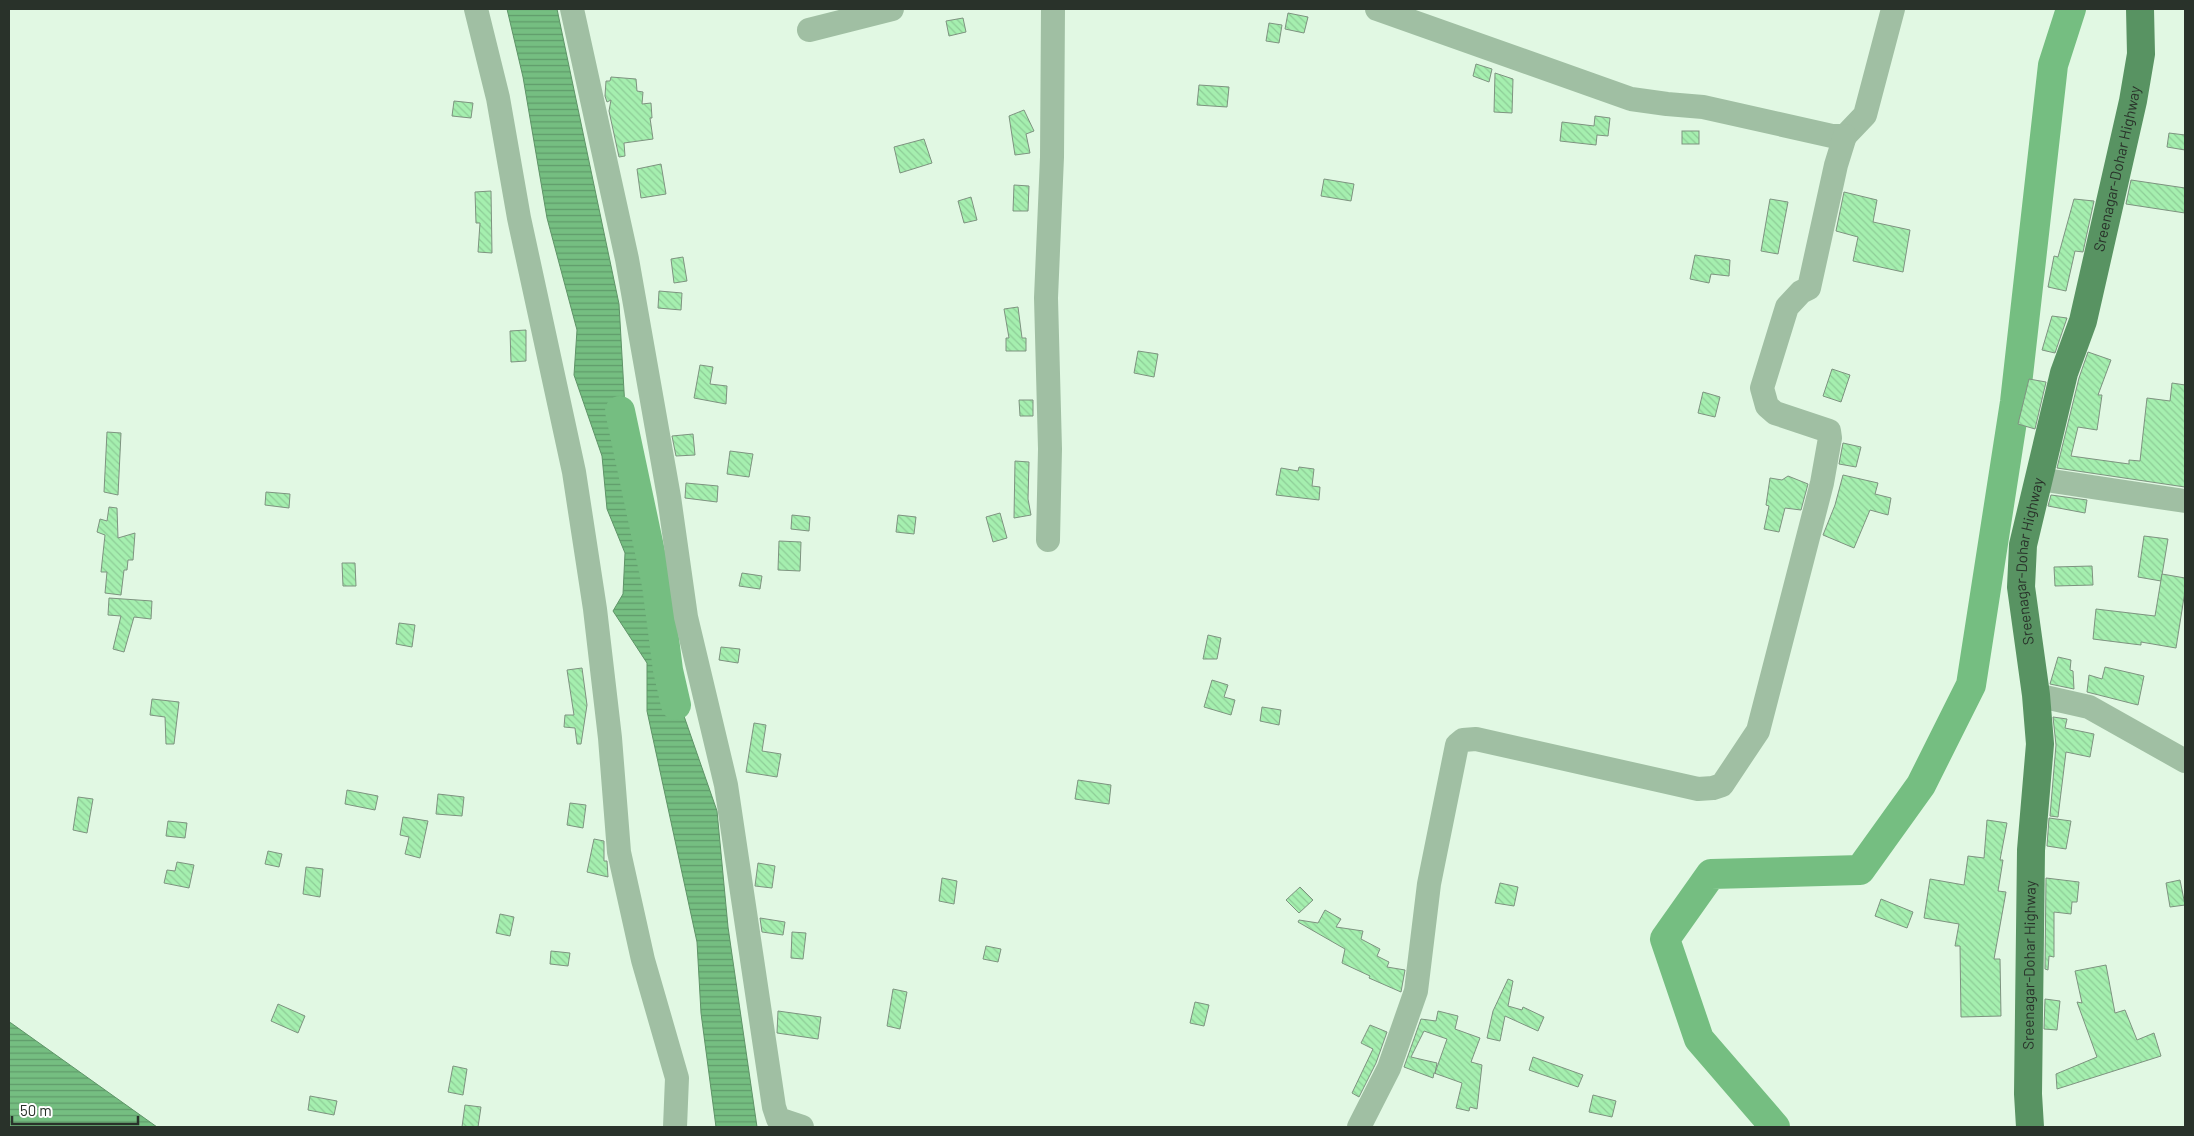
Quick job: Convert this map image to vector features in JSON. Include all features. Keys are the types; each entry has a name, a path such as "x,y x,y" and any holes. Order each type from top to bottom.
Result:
{"main road":[{"name":"Sreenagar-Dohar Highway","path":"2030,1127 2028,1094 2031,850 2040,752 2036,695 2021,586 2023,545 2064,373 2083,321 2133,101 2141,54 2140,9"}],"street":[{"path":"476,9 498,98 519,218 574,472 595,609 610,738 619,852 643,960 677,1078 675,1127"},
{"path":"572,9 627,259 668,497 686,616 726,785 774,1107 778,1119 802,1127"},
{"path":"809,30 892,9"},
{"path":"1048,540 1050,449 1046,298 1052,148 1053,9"},
{"path":"1377,9 1631,99 1703,107 1832,136 1845,136"},
{"path":"1359,1127 1388,1068 1416,991 1429,884 1458,746 1463,740 1476,739 1698,789 1722,785 1758,731 1822,483 1830,438 1829,430 1775,413 1767,406 1762,388 1787,307 1801,292 1809,288 1836,165 1845,136 1865,114 1893,9"},
{"path":"2039,478 2185,501"},
{"path":"2036,695 2089,707 2185,761"}],"shaded area":[{"path":"507,9 557,9 619,304 627,443 657,585 668,670 717,811 728,927 757,1127 716,1127 701,1013 697,942 647,711 647,663 613,611 623,594 625,553 607,509 602,456 574,375 577,330 547,218 523,77"},
{"path":"9,1022 11,1023 157,1127 9,1127"}],"building":[{"path":"1288,13 1308,17 1304,33 1285,29"},
{"path":"963,18 966,32 949,36 946,21"},
{"path":"1269,23 1282,25 1279,43 1266,41"},
{"path":"1476,64 1492,69 1489,82 1473,76"},
{"path":"1495,73 1513,79 1512,113 1494,112"},
{"path":"611,77 636,79 637,91 643,92 642,104 651,103 652,118 650,118 653,139 624,143 625,156 619,157 609,111 611,100 607,102 605,96 606,81 610,81"},
{"path":"1199,85 1229,87 1227,107 1197,105"},
{"path":"454,101 473,103 471,118 452,116"},
{"path":"1024,110 1034,131 1026,134 1030,153 1015,155 1009,116"},
{"path":"1595,116 1610,118 1608,136 1597,135 1596,145 1560,141 1562,122 1594,126"},
{"path":"1682,131 1699,131 1699,144 1682,144"},
{"path":"2169,133 2185,135 2185,150 2167,147"},
{"path":"924,139 932,163 900,173 894,147"},
{"path":"661,164 666,194 641,198 637,169"},
{"path":"1324,179 1354,184 1351,201 1321,196"},
{"path":"2131,180 2185,188 2185,213 2126,204"},
{"path":"1014,185 1029,186 1028,211 1013,211"},
{"path":"491,191 492,253 478,252 480,223 476,223 475,192"},
{"path":"1844,192 1877,200 1873,222 1910,230 1903,272 1853,261 1858,237 1836,231"},
{"path":"971,197 977,220 964,223 958,201"},
{"path":"1770,199 1788,202 1778,254 1761,251"},
{"path":"2074,199 2094,201 2083,252 2075,251 2066,291 2048,287 2054,256 2058,257"},
{"path":"1695,255 1730,260 1729,276 1711,274 1709,283 1690,279"},
{"path":"683,257 687,281 674,283 671,259"},
{"path":"659,291 682,293 681,310 658,308"},
{"path":"1018,307 1022,338 1026,338 1026,351 1006,351 1006,338 1009,338 1004,309"},
{"path":"2052,316 2067,318 2055,353 2042,350"},
{"path":"526,330 526,361 511,362 510,331"},
{"path":"1138,351 1158,354 1154,377 1134,373"},
{"path":"2088,352 2111,360 2098,395 2102,395 2097,430 2078,427 2071,456 2129,464 2129,460 2140,461 2147,398 2170,401 2172,383 2185,385 2185,487 2057,468 2079,378"},
{"path":"700,365 713,367 710,384 727,386 726,404 694,398"},
{"path":"1832,369 1850,375 1841,402 1823,396"},
{"path":"2029,379 2046,382 2035,429 2018,424"},
{"path":"1703,392 1720,397 1715,417 1698,413"},
{"path":"1019,400 1033,400 1033,416 1020,416"},
{"path":"107,432 121,433 118,495 104,492"},
{"path":"693,434 695,455 676,456 672,436"},
{"path":"1843,443 1861,447 1856,467 1839,464"},
{"path":"730,451 753,454 749,477 727,474"},
{"path":"1015,461 1029,462 1028,499 1031,515 1014,518"},
{"path":"1299,467 1314,469 1312,486 1320,487 1319,500 1276,495 1281,468 1298,471"},
{"path":"1843,475 1878,483 1875,494 1891,498 1888,515 1870,510 1854,548 1823,535 1835,505"},
{"path":"1788,476 1808,484 1801,510 1785,508 1779,532 1764,529 1769,506 1766,505 1770,478 1782,480"},
{"path":"686,483 718,486 717,502 685,498"},
{"path":"266,492 290,494 289,508 265,505"},
{"path":"2051,495 2087,500 2085,513 2048,506"},
{"path":"109,507 117,508 118,538 135,533 133,560 128,560 127,570 124,570 121,595 105,593 107,572 101,572 105,535 97,532 100,519 107,521"},
{"path":"1000,513 1007,538 993,542 986,517"},
{"path":"792,515 810,517 809,531 791,529"},
{"path":"898,515 916,517 914,534 896,532"},
{"path":"2144,536 2168,539 2161,581 2138,577"},
{"path":"779,541 801,542 800,571 778,570"},
{"path":"342,563 355,563 356,586 343,586"},
{"path":"2092,566 2093,585 2055,586 2054,567"},
{"path":"742,573 762,576 760,589 739,586"},
{"path":"2162,574 2185,578 2185,591 2176,648 2141,642 2141,645 2093,639 2096,609 2155,616"},
{"path":"109,598 152,601 151,619 134,617 124,652 113,649 121,616 108,615"},
{"path":"399,623 415,625 412,647 396,644"},
{"path":"1208,635 1221,638 1217,659 1203,659"},
{"path":"721,647 740,649 738,663 719,660"},
{"path":"2058,657 2071,660 2070,670 2073,671 2074,689 2050,684"},
{"path":"2105,667 2144,676 2138,705 2087,692 2089,675 2102,679"},
{"path":"582,668 587,705 581,744 577,744 575,728 564,727 565,715 574,715 567,670"},
{"path":"1212,680 1228,685 1224,697 1235,700 1231,715 1204,707"},
{"path":"152,699 179,702 174,744 166,744 165,717 150,715"},
{"path":"1262,707 1281,710 1279,725 1260,721"},
{"path":"2053,717 2067,719 2065,728 2094,734 2090,757 2066,752 2058,817 2050,816 2056,745"},
{"path":"754,723 766,725 762,751 781,754 777,777 746,772"},
{"path":"1078,780 1111,785 1109,804 1075,799"},
{"path":"347,790 378,796 375,810 345,804"},
{"path":"438,794 464,797 462,816 436,814"},
{"path":"78,797 93,799 87,833 73,830"},
{"path":"570,803 586,805 583,828 567,825"},
{"path":"403,817 428,821 420,858 405,854 409,837 400,835"},
{"path":"2049,818 2071,821 2066,849 2047,846"},
{"path":"1987,820 2007,823 2000,860 2003,860 1998,891 2006,892 1994,959 2000,959 2001,1016 1961,1017 1960,946 1955,946 1959,924 1924,918 1930,879 1964,885 1968,856 1984,858"},
{"path":"168,821 187,823 185,838 166,836"},
{"path":"594,839 604,841 604,861 607,861 608,877 587,872"},
{"path":"268,851 282,854 279,867 265,864"},
{"path":"177,862 194,865 189,888 164,883 167,870 175,871"},
{"path":"758,863 775,866 772,888 755,886"},
{"path":"306,867 323,869 320,897 303,894"},
{"path":"942,878 957,881 954,904 939,901"},
{"path":"2046,878 2079,882 2077,902 2072,902 2071,914 2054,912 2054,957 2049,956 2048,970 2045,969"},
{"path":"2180,880 2185,905 2170,907 2166,883"},
{"path":"1500,883 1518,887 1514,906 1495,903"},
{"path":"1300,887 1313,900 1299,913 1286,900"},
{"path":"1881,899 1913,912 1907,928 1875,916"},
{"path":"1325,910 1341,919 1336,927 1363,931 1361,939 1380,949 1377,956 1389,962 1387,967 1405,970 1401,992 1369,978 1370,976 1342,963 1345,949 1298,922 1299,920 1318,923"},
{"path":"500,914 514,917 510,936 496,933"},
{"path":"760,918 785,922 783,935 762,932"},
{"path":"792,932 806,933 803,959 791,958"},
{"path":"986,946 1001,949 998,962 983,959"},
{"path":"551,951 570,953 568,966 550,964"},
{"path":"2106,965 2115,1013 2125,1010 2137,1040 2154,1033 2161,1056 2057,1089 2056,1074 2097,1057 2077,1002 2082,1003 2075,971"},
{"path":"1508,979 1513,981 1508,1006 1522,1010 1523,1007 1544,1017 1538,1031 1505,1016 1500,1041 1487,1038 1493,1011"},
{"path":"893,989 907,992 900,1029 887,1026"},
{"path":"2045,999 2060,1001 2057,1030 2044,1029"},
{"path":"1195,1002 1209,1005 1204,1026 1190,1023"},
{"path":"278,1004 305,1016 298,1033 271,1021"},
{"path":"778,1011 821,1017 818,1039 777,1033"},
{"path":"1438,1011 1458,1016 1455,1029 1480,1038 1471,1062 1482,1065 1477,1109 1470,1107 1469,1111 1456,1108 1462,1083 1434,1073 1433,1078 1404,1067 1421,1019 1436,1021","holes":["1424,1031 1447,1039 1435,1073 1437,1063 1411,1057"]},
{"path":"1370,1025 1387,1032 1376,1063 1359,1097 1352,1093 1373,1049 1361,1043"},
{"path":"1533,1057 1583,1075 1578,1087 1529,1070"},
{"path":"453,1066 467,1069 463,1095 448,1092"},
{"path":"1593,1095 1616,1101 1612,1117 1589,1112"},
{"path":"310,1096 337,1101 334,1115 308,1110"},
{"path":"465,1105 481,1107 478,1127 462,1127"}],"waterway":[{"path":"1775,1127 1699,1039 1665,939 1711,874 1860,870 1921,785 1971,685 2015,402 2053,65 2071,9"},
{"path":"620,411 657,585 668,670 676,705"}]}
